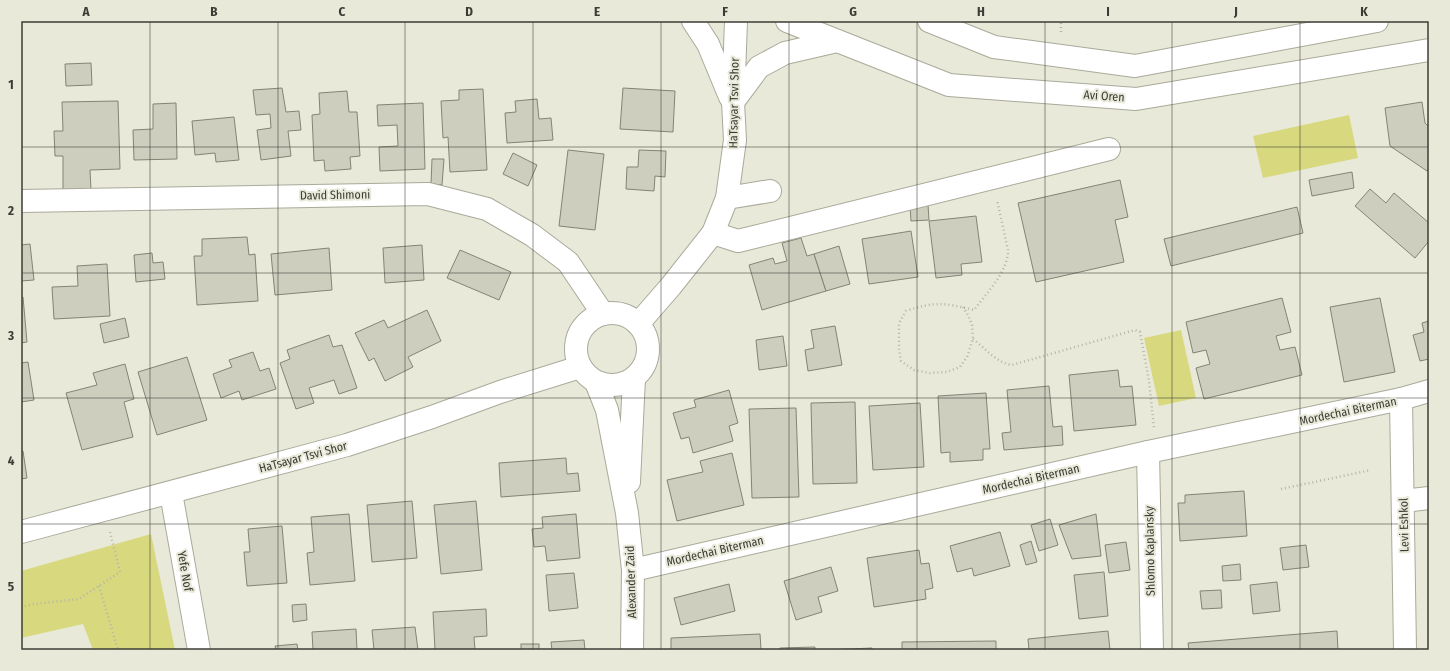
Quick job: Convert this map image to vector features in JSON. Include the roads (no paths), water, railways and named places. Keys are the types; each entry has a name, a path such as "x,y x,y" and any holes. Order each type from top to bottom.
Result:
{"street":[{"path":"693,21 708,44 732,102 759,67 785,53 837,41"},
{"name":"HaTsayar Tsvi Shor","path":"638,324 713,233 727,198 735,140 732,102 736,21"},
{"name":"Avi Oren","path":"787,21 950,85 1136,99 1429,50"},
{"path":"929,21 994,47 1135,66 1377,21"},
{"path":"713,233 738,241 1109,149"},
{"path":"727,198 770,192"},
{"name":"David Shimoni","path":"21,201 428,194 486,208 532,235 568,262 603,314"},
{"path":"616,313 628,317 638,324 645,334 648,346 648,358 643,369 634,378 626,383 616,386 596,382 587,376 580,367 576,356 576,345 579,335 585,326 593,318 603,314 616,313"},
{"name":"HaTsayar Tsvi Shor","path":"21,532 347,445 432,417 500,392 580,367"},
{"name":"Alexander Zaid","path":"627,513 634,378"},
{"name":"Alexander Zaid","path":"596,382 607,410 627,513 633,570 632,650"},
{"name":"Mordechai Biterman","path":"633,570 1152,451 1401,399 1429,391"},
{"name":"Levi Eshkol","path":"1401,399 1405,650"},
{"name":"Shlomo Kaplansky","path":"1152,451 1152,650"},
{"name":"Yefe Nof","path":"170,493 199,650"},
{"path":"1403,501 1429,498"}]}
